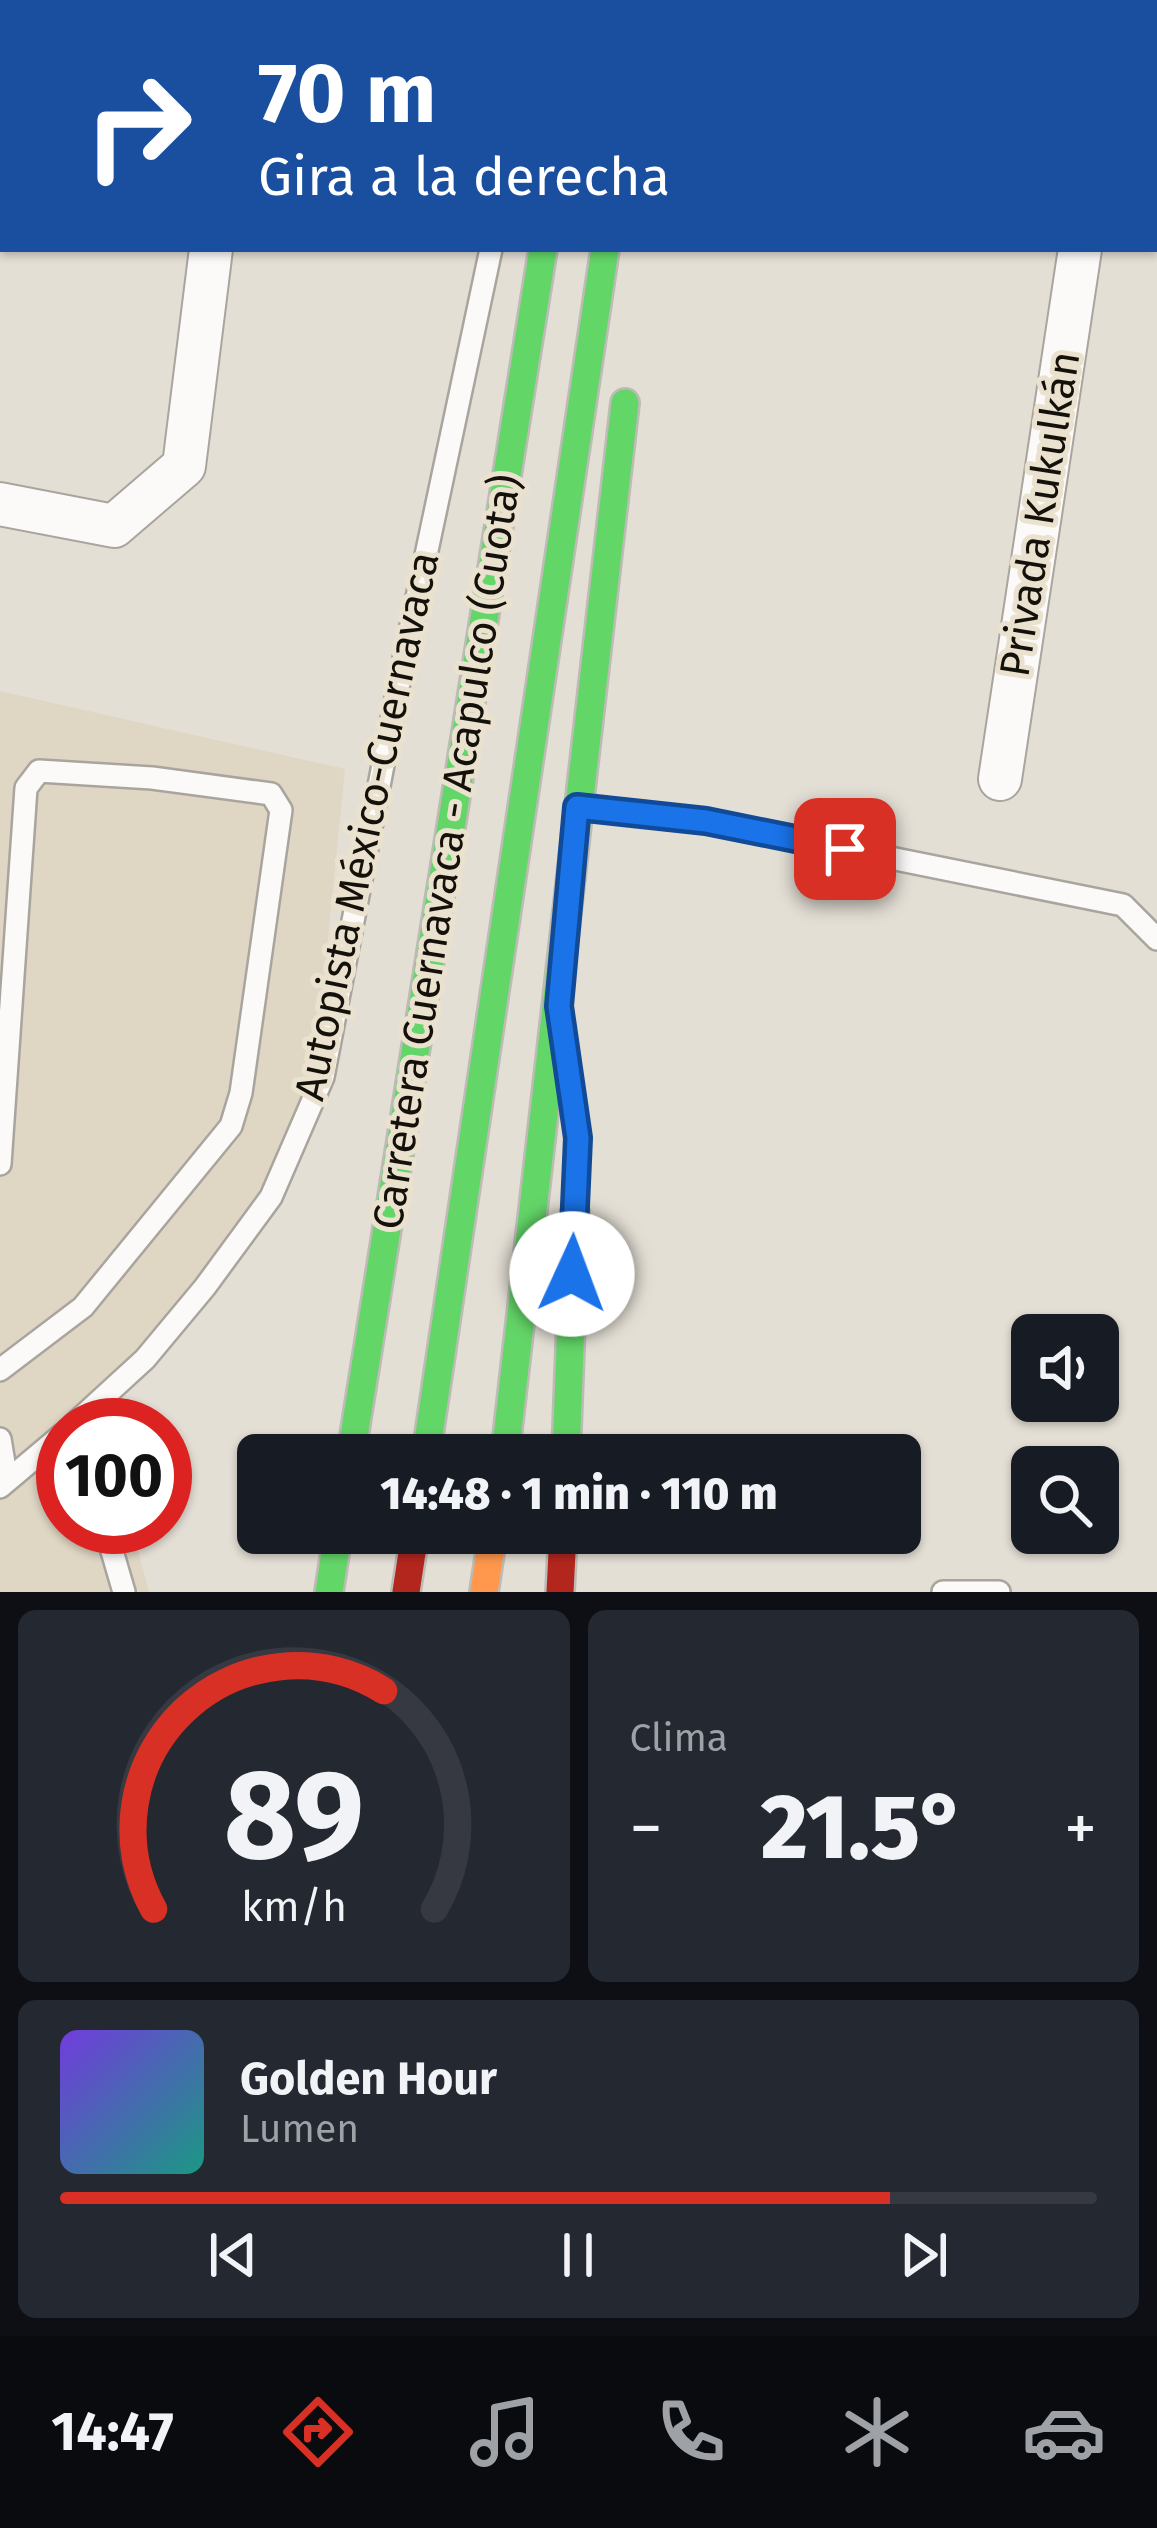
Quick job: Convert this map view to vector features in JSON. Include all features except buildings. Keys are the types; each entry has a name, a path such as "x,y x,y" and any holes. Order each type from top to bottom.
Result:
{"highway":[{"name":"Carretera Cuernavaca - Acapulco (Cuota)","path":"354,1434 543,252"},
{"name":"Carretera Cuernavaca - Acapulco (Cuota)","path":"429,1434 605,252"},
{"path":"508,1434 628,374"},
{"path":"559,1006 572,1094"},
{"path":"567,1434 576,1183"},
{"path":"329,1592 335,1554"},
{"path":"406,1592 412,1554"},
{"path":"484,1592 490,1554"},
{"path":"560,1592 562,1554"}],"street":[{"path":"0,503 114,526 184,466 211,252"},
{"name":"Privada Kukulkán","path":"1000,779 1080,252"}],"lane":[{"name":"Autopista México-Cuernavaca","path":"103,1398 145,1359 271,1197 323,1077 489,252"},
{"path":"0,1165 26,788 39,771 152,778 271,794 281,810 241,1093 231,1126 83,1307 0,1370"},
{"path":"577,807 706,821 1123,905 1157,940"},
{"path":"0,1439 5,1469 0,1485"},
{"path":"0,1485 36,1456"},
{"path":"113,1554 124,1592"},
{"path":"943,1592 999,1592"}],"shaded area":[{"path":"0,691 345,769 310,1117 247,1237 98,1398 36,1398 36,1554 139,1554 149,1592 0,1592"}],"traffic: fast":[{"path":"354,1434 543,252"},
{"path":"429,1434 605,252"},
{"path":"507,1434 625,403"},
{"path":"567,1434 575,1213"},
{"path":"329,1592 335,1554"}],"traffic: slow":[{"path":"484,1592 490,1554"}],"traffic: jam":[{"path":"406,1592 412,1554"},
{"path":"560,1592 562,1554"}],"route":[{"path":"572,1274 578,1138 559,1006 577,807 706,821 845,849"}]}
